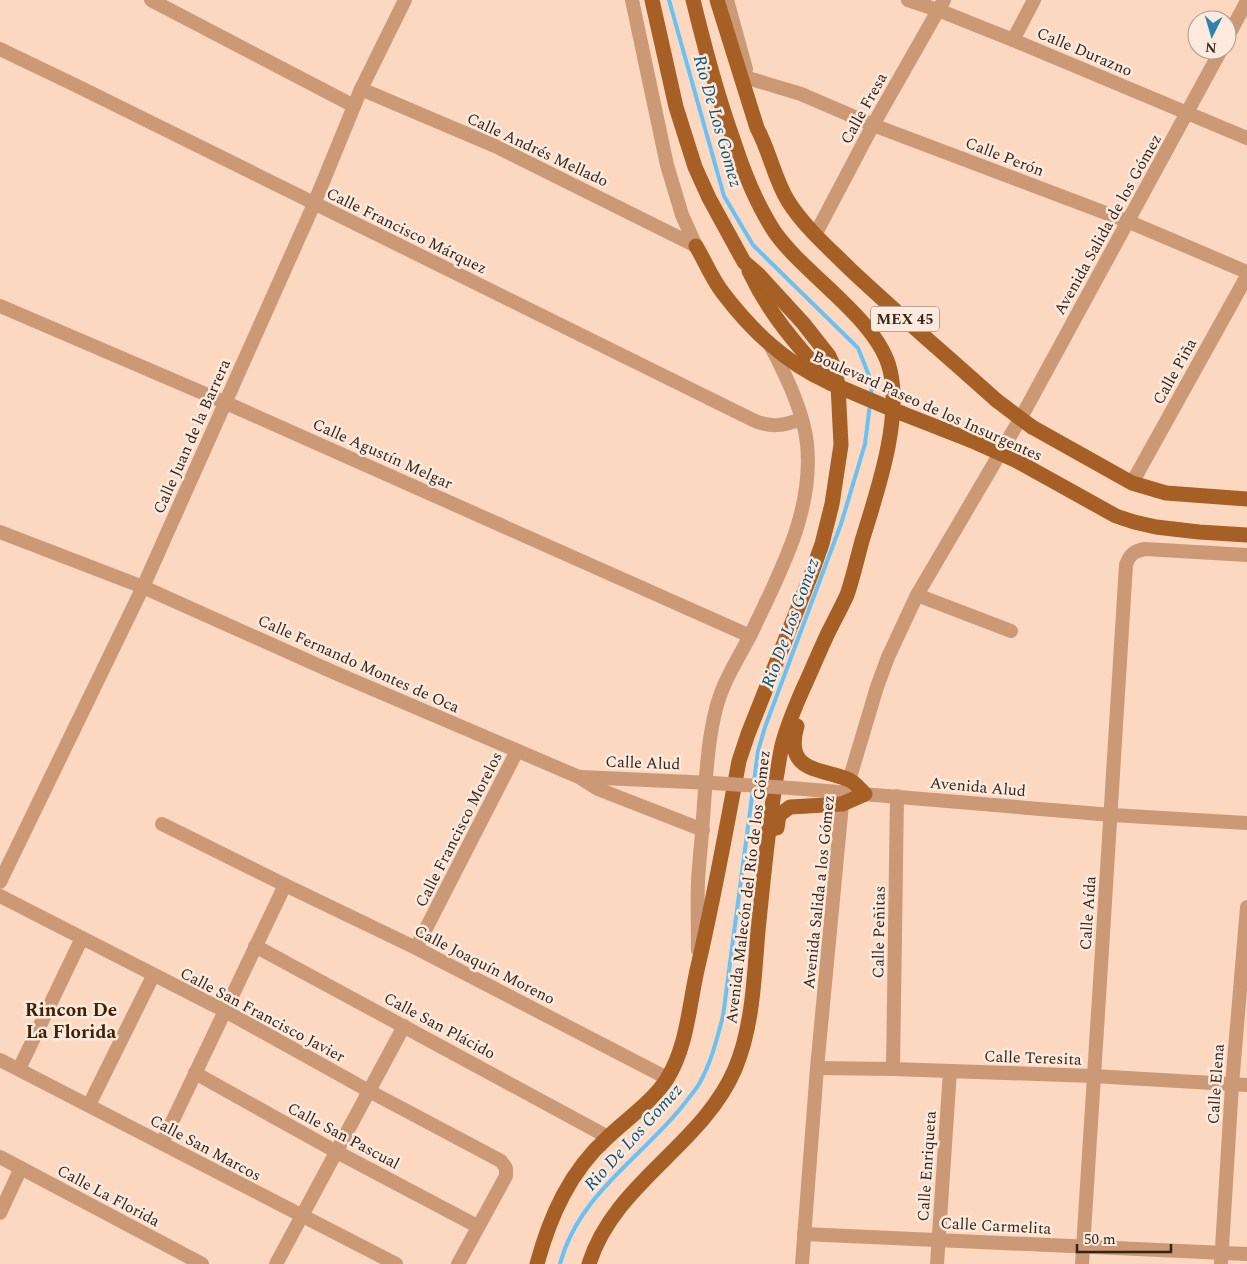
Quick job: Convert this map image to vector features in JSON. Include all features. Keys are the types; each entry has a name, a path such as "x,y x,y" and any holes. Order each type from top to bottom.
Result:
{"main road":[{"name":"Avenida Malecón del Río de los Gómez","path":"537,1264 552,1215 567,1187 595,1149 654,1096 667,1078 677,1058 686,1028 710,914 739,761 822,544 832,504 842,445 838,385 834,367 829,356 803,323 759,275 744,262 709,198 695,167 676,107 652,0"},
{"name":"Avenida Malecón del Río de los Gómez","path":"589,1264 592,1252 618,1209 640,1183 680,1144 707,1114 725,1088 739,1058 747,1032 764,864 782,747 792,715 810,672 847,595 872,509 892,419 894,388 885,354 869,331 777,234 746,177 726,122 693,0"},
{"path":"717,0 757,128 765,143"},
{"name":"MEX 45","path":"765,143 776,179 799,216 815,235"},
{"name":"Boulevard Paseo de los Insurgentes","path":"815,235 879,296 996,400 1032,427 1132,483 1166,493 1247,499"},
{"name":"Avenida Malecón del Río de los Gómez","path":"696,246 722,292 770,345"},
{"path":"744,262 767,307 797,347 828,382"},
{"name":"Boulevard Paseo de los Insurgentes","path":"770,345 805,370 828,382 1017,461 1116,516 1134,522 1199,532 1247,535"},
{"path":"847,595 833,643 800,718 793,741 802,763 846,792 866,794"},
{"path":"755,967 766,938 779,815 790,807 799,805 825,806 846,792 866,794"}],"street":[{"path":"151,0 354,106"},
{"name":"Calle Juan de la Barrera","path":"0,882 143,587 314,204 354,106 405,0"},
{"name":"Avenida Malecón del Río de los Gómez","path":"632,0 667,165 682,215 696,246"},
{"name":"MEX 45","path":"727,0 765,143"},
{"name":"Calle Durazno","path":"908,0 941,5 1014,40 1247,138"},
{"path":"1014,40 1034,0"},
{"path":"1237,20 1247,1"},
{"name":"Calle Fresa","path":"815,235 873,125 941,5"},
{"name":"Calle Francisco Márquez","path":"0,50 762,424 781,426 801,419"},
{"name":"Avenida Salida de los Gómez","path":"1023,414 1216,60"},
{"name":"Calle Perón","path":"748,78 800,94 873,125 1127,222 1247,274"},
{"name":"Calle Andrés Mellado","path":"362,89 495,146 696,246"},
{"name":"Calle Piña","path":"1132,483 1247,274"},
{"name":"Calle Agustín Melgar","path":"0,306 224,402 750,636"},
{"name":"Avenida Malecón del Río de los Gómez","path":"698,966 698,882 709,783 712,733 718,704 724,685 773,587 799,524 808,471 807,444 801,419 788,380 770,345"},
{"name":"Avenida Salida a los Gómez","path":"802,1264 817,1068 846,792 883,672 917,594 1023,414"},
{"name":"Calle Fernando Montes de Oca","path":"0,532 143,587 578,777 598,789 703,830"},
{"name":"Calle Aída","path":"1082,1264 1093,1076 1112,815 1126,564 1129,556 1136,551 1146,549 1247,556"},
{"path":"917,594 1011,631"},
{"name":"Calle Francisco Morelos","path":"416,948 517,751"},
{"name":"Calle Alud","path":"578,777 709,783"},
{"path":"709,783 846,792"},
{"name":"Avenida Alud","path":"866,794 1112,815 1247,823"},
{"name":"Calle Peñitas","path":"893,1069 897,796"},
{"name":"Calle Joaquín Moreno","path":"162,824 416,948 667,1078"},
{"path":"162,1143 284,885"},
{"name":"Calle San Francisco Javier","path":"0,896 225,1011 501,1161 506,1168 506,1176 477,1226"},
{"name":"Calle Elena","path":"1221,1259 1232,1085 1247,907"},
{"path":"19,1069 82,938"},
{"name":"Calle San Plácido","path":"255,946 608,1137"},
{"path":"89,1105 154,976"},
{"path":"276,1264 335,1151 370,1091 404,1026"},
{"name":"Calle San Marcos","path":"0,1060 396,1264"},
{"name":"Calle Teresita","path":"817,1068 1093,1076 1247,1085"},
{"name":"Calle Enriqueta","path":"937,1264 950,1071"},
{"name":"Calle San Pascual","path":"195,1073 335,1151 477,1226"},
{"name":"Calle La Florida","path":"0,1157 202,1264"},
{"path":"0,1214 20,1168"},
{"path":"458,1264 477,1226"},
{"name":"Calle Carmelita","path":"804,1234 1083,1247 1221,1259 1247,1254"}],"waterway":[{"name":"Rio De Los Gomez","path":"669,0 724,196 753,245 858,348 872,383 871,397"},
{"name":"Rio De Los Gomez","path":"560,1264 569,1239 581,1217 596,1197 685,1103 699,1084 710,1059 723,1016 758,751 765,727 841,524 865,444 870,404"}],"district":[{"name":"Rincon De La Florida","path":"71,1020"}]}
